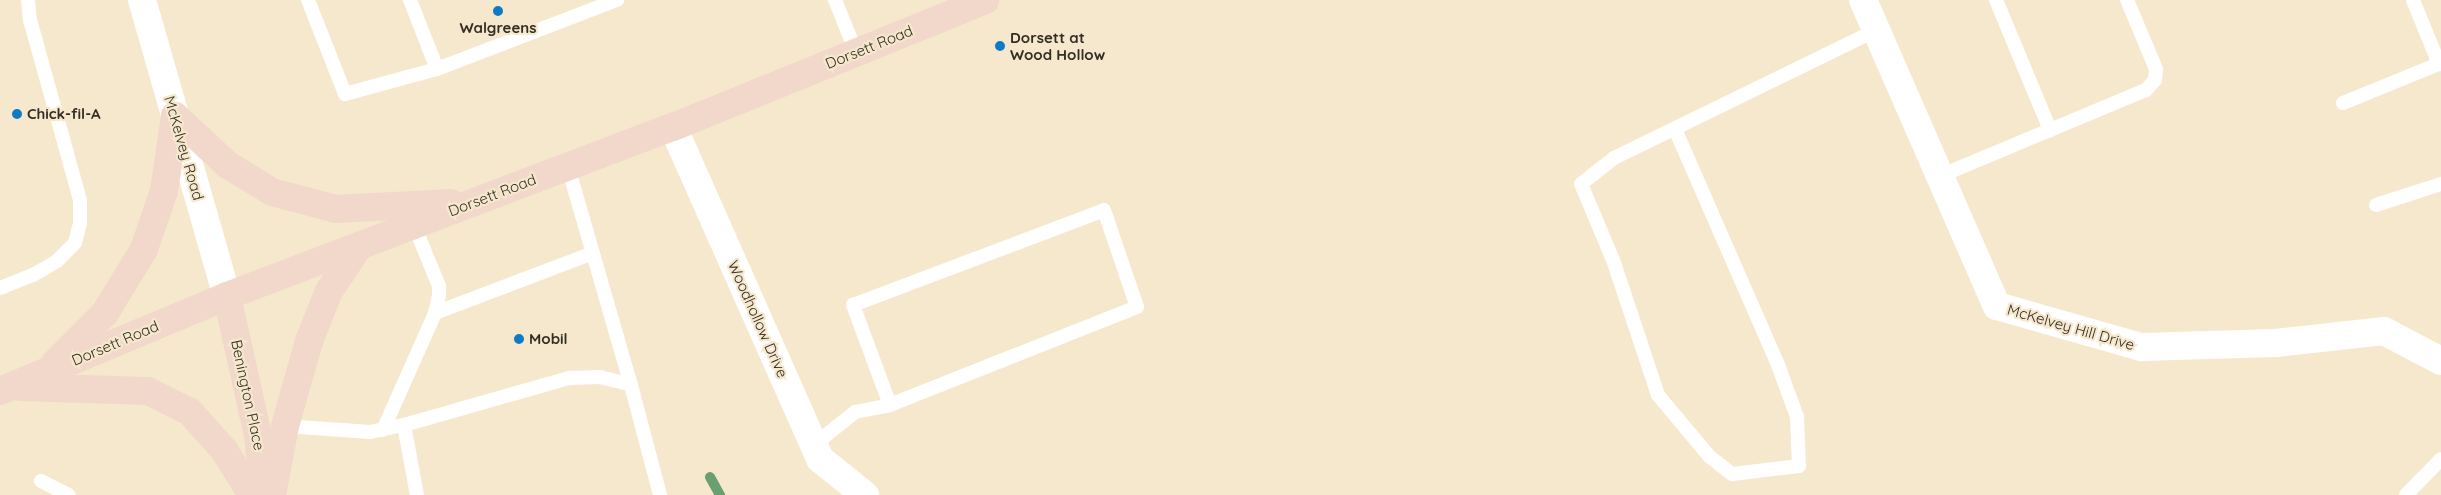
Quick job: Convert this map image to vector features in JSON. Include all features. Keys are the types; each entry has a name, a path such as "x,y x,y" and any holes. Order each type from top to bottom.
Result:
{"main road":[{"name":"Dorsett Road","path":"6,389 227,296 673,127 985,0"},
{"path":"175,116 228,165 272,192 336,209 475,202"},
{"path":"46,372 105,313 144,249 164,190 175,116"},
{"path":"272,495 285,426 309,341 329,291 360,246"},
{"name":"Benington Place","path":"227,296 258,436 264,495"},
{"path":"6,389 148,391 190,412 224,450 252,495"}],"street":[{"name":"McKelvey Road","path":"142,0 227,296"},
{"name":"McKelvey Hill Drive","path":"1863,0 1997,306 2141,347 2276,343 2384,332 2441,361"},
{"name":"Woodhollow Drive","path":"673,127 820,459 866,495"}],"lane":[{"path":"0,288 33,275 57,262 75,243 80,223 80,200 30,20 28,0"},
{"path":"308,0 345,94 437,69 617,0"},
{"path":"410,0 437,69"},
{"path":"836,0 856,52"},
{"path":"1996,0 2050,130"},
{"path":"1940,176 2146,90 2155,80 2156,69 2127,0"},
{"path":"2343,103 2440,63 2413,0"},
{"path":"1675,128 1777,362 1797,417 1799,466 1732,474 1709,456 1658,395 1613,260 1581,184 1614,158 1675,128 1876,30"},
{"path":"568,167 631,386 660,495"},
{"path":"2376,205 2441,184"},
{"path":"814,445 854,412 890,405 1137,307 1104,210 853,305 890,405"},
{"path":"384,430 434,313 439,295 439,286 414,225"},
{"path":"434,313 593,253"},
{"path":"285,426 370,432 404,425 569,378 600,377 631,386"},
{"path":"404,425 417,495"},
{"path":"2406,495 2441,459"},
{"path":"41,481 69,495"}],"waterway":[{"path":"710,477 720,495"}],"place":[{"name":"Walgreens","path":"498,11"},
{"name":"Dorsett at Wood Hollow","path":"1000,46"},
{"name":"Chick-fil-A","path":"17,114"},
{"name":"Mobil","path":"519,339"}]}
